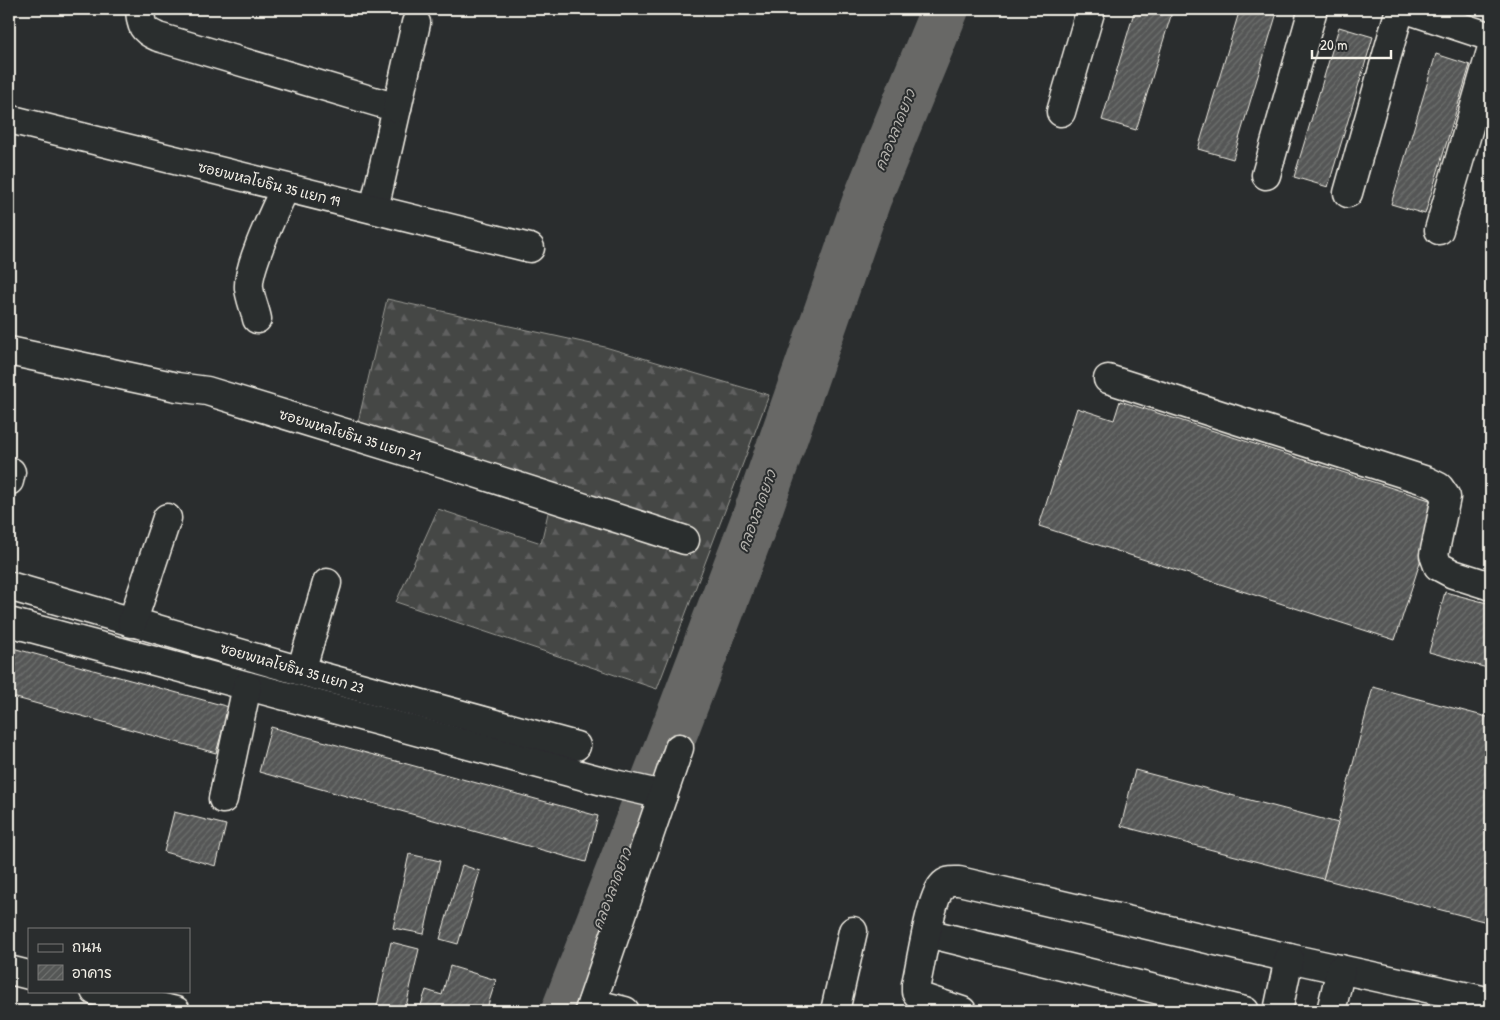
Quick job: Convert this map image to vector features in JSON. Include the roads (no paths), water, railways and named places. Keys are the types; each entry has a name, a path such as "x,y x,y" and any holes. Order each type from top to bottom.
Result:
{"street":[{"path":"140,9 140,22 145,30 158,37 397,108"},
{"path":"1061,112 1091,9"},
{"path":"1266,175 1313,9"},
{"path":"1348,193 1400,9"},
{"path":"1406,9 1491,36"},
{"path":"374,209 416,23"},
{"path":"1440,230 1491,51"},
{"name":"ซอยพหลโยธิน 35 แยก 19","path":"9,119 530,248"},
{"path":"257,319 249,289 250,276 284,188"},
{"name":"ซอยพหลโยธิน 35 แยก 21","path":"9,351 177,388 207,391 460,468 686,540"},
{"path":"1108,379 1439,486 1446,497 1434,555 1438,566 1453,574 1491,586"},
{"path":"132,623 167,518"},
{"path":"301,670 327,583"},
{"name":"ซอยพหลโยธิน 35 แยก 23","path":"9,586 132,623 576,746"},
{"path":"9,622 610,783 658,794"},
{"path":"223,799 247,686"},
{"path":"625,1011 590,1007 658,794 679,748"},
{"path":"962,1011 920,997 916,992 916,984 933,906 941,887 948,881 960,881 1289,958 1491,1002"},
{"path":"834,1011 853,931"},
{"path":"927,933 1245,1011"},
{"path":"1278,1011 1289,958"},
{"path":"1331,1011 1341,969"},
{"path":"9,970 28,975"},
{"path":"100,992 176,1011"}],"waterway":[{"name":"คลองลาดยาว","path":"565,1011 757,514 867,199 945,9"}]}
